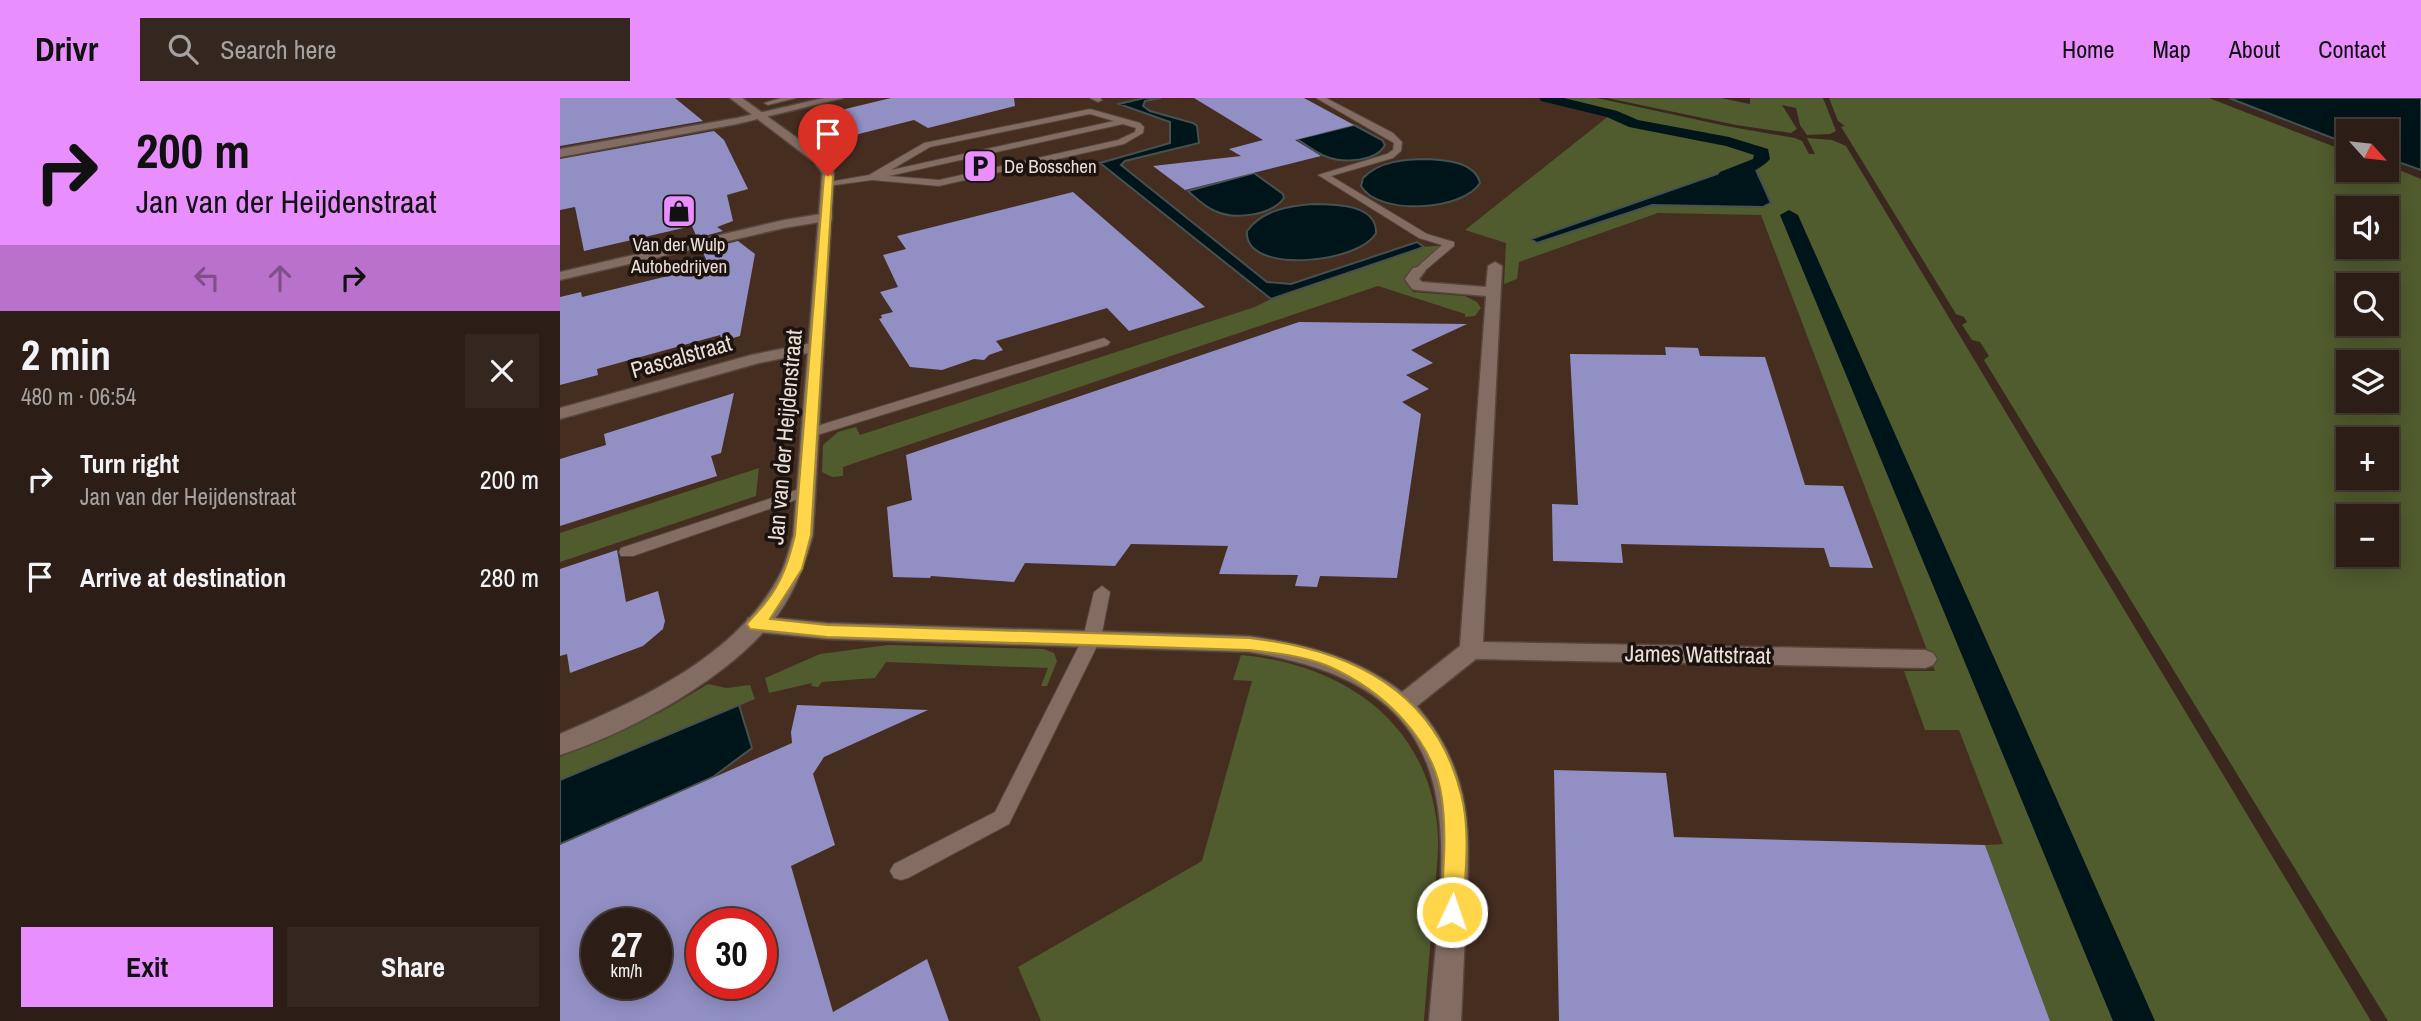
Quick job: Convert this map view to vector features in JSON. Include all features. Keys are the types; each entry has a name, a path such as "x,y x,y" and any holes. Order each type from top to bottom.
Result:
{"street":[{"path":"735,98 764,110 818,159 827,171 828,183"},
{"path":"560,153 764,110 803,106 838,98"},
{"name":"Jan van der Heijdenstraat","path":"560,745 622,718 677,686 727,652 756,624 780,595 797,560 803,535 828,183"},
{"path":"560,276 775,226 827,217"},
{"path":"1401,706 1471,650 1495,266"},
{"path":"1418,271 1412,279 1422,287 1445,291 1493,292"},
{"name":"Pascalstraat","path":"560,414 746,361 816,346"},
{"path":"756,624 827,631 1249,644 1304,652 1333,661 1362,675 1419,724 1433,746 1446,777 1455,815 1455,858 1445,1021"},
{"name":"James Wattstraat","path":"1471,650 1925,659"}],"lane":[{"path":"764,110 792,98 803,106"},
{"path":"1320,98 1390,135 1398,142 1398,148 1390,156 1323,175 1423,236 1450,244 1418,271"},
{"path":"1087,111 1137,125 1140,130 1127,140 949,181 930,183 872,177 930,144 1087,111"},
{"path":"828,183 872,177 1124,121"},
{"path":"809,433 1104,342"},
{"path":"627,552 805,492"},
{"path":"901,872 1002,818 1093,638 1102,592"}],"shaded area":[{"name":"De Bosschen","path":"560,98 1554,98 1757,152 1954,698 2081,1021 560,1021"},
{"path":"1144,98 1161,98 1145,101 1143,106 1150,111 1197,126 1199,143 1125,161 1121,165 1267,282 1291,284 1417,242 1424,247 1271,299 1100,163 1170,143 1170,122 1119,104"},
{"path":"2229,98 2421,98 2421,170 2399,162 2399,119 2336,119 2336,139"},
{"path":"1354,125 1382,140 1385,145 1381,151 1359,160 1334,159 1311,149 1297,139"},
{"path":"1757,160 1765,162 1756,170 1771,203 1763,207 1652,205 1537,243 1531,239"},
{"path":"1402,161 1451,161 1466,166 1477,176 1480,183 1471,192 1457,199 1420,206 1384,202 1370,196 1361,186 1363,178 1377,168"},
{"path":"1254,173 1283,194 1284,198 1270,209 1252,215 1232,215 1215,211 1188,191"},
{"path":"1332,204 1362,211 1370,216 1376,233 1365,244 1327,258 1282,259 1263,254 1251,245 1247,231 1260,218 1286,208"},
{"path":"739,705 752,748 713,777 560,844 560,780"}],"green space":[{"path":"1552,98 1597,98 1795,138 1802,141 1809,154 1815,154 1807,138 1832,140 1846,146 2371,1021 2050,1021 1985,845 2003,844 1959,730 1925,730 1904,671 1935,671 1761,215 1658,213 1519,262 1517,279 1504,284 1506,243 1465,230 1610,115 1640,128 1744,147 1758,152 1761,156 1746,166 1532,239 1537,243 1652,205 1763,207 1771,203 1756,168 1764,162 1767,155 1755,147 1638,124 1616,114"},
{"path":"1607,98 1721,98 1750,104 1750,98 1823,98 1836,131 1830,134 1807,135 1800,125 1796,108 1782,105 1797,129 1791,133 1736,125"},
{"path":"1829,98 2209,98 2336,147 2336,182 2399,182 2399,170 2421,179 2421,1021 2388,1021 1984,360 1989,356 1980,342 1972,340 1962,325 1967,322 1964,317 1956,314 1841,127 1845,126 1838,121"},
{"path":"1446,245 1405,282 1413,292 1465,296 1477,302 1481,308 1475,316 1465,317 1465,314 1378,286 843,467 843,476 832,477 822,472 823,445 838,432 856,427 860,435 1255,307 1271,299 1424,247"},
{"path":"759,468 756,496 560,562 560,533"},
{"path":"888,645 1044,649 1054,653 1057,661 1047,686 1041,686 1048,668 886,662 875,678 822,682 818,687 811,686 812,683 769,693 765,678 820,654"},
{"path":"1241,655 1312,670 1343,685 1372,703 1396,727 1415,755 1429,787 1438,833 1424,1021 1041,1021 1018,967 1202,861 1252,681 1233,680"},
{"path":"708,684 726,688 750,685 755,699 560,780 560,757 661,712"}],"building":[{"path":"560,98 675,98 703,121 560,146"},
{"path":"891,98 1014,98 1015,106 928,128 914,120 847,137 816,116"},
{"path":"1194,98 1304,98 1354,125 1295,140 1321,156 1185,190 1153,166 1241,156 1229,149 1263,140"},
{"path":"714,131 724,140 748,189 727,195 733,221 717,227 723,231 697,238 692,226 584,251 575,207 560,210 560,159"},
{"path":"1073,192 1205,307 1129,331 1107,308 996,341 1003,350 984,360 974,359 942,370 910,367 879,319 882,318 881,315 893,312 880,292 898,287 883,255 906,249 897,236"},
{"path":"738,241 755,254 740,336 722,341 720,335 597,369 598,375 560,385 560,297 581,292 582,297 709,266 702,250"},
{"path":"1299,322 1467,324 1411,350 1433,363 1406,375 1429,389 1402,402 1421,414 1397,578 1320,576 1317,587 1295,586 1298,575 1219,574 1228,546 1131,544 1115,566 1025,563 1014,582 931,576 893,577 887,507 912,500 906,455"},
{"path":"1665,347 1698,348 1700,356 1765,357 1805,485 1843,486 1873,568 1830,567 1824,548 1621,544 1623,563 1553,561 1552,504 1578,505 1570,354 1666,355"},
{"path":"734,393 721,453 711,456 717,476 560,526 560,459 606,445 604,434"},
{"path":"617,550 626,602 658,591 665,621 663,629 643,646 570,673 567,654 560,656 560,569"},
{"path":"797,705 928,710 824,757 813,774 835,845 791,866 833,1012 927,959 949,1021 560,1021 560,845 792,743 791,732"},
{"path":"1554,770 1666,773 1674,837 1985,845 2050,1021 1559,1021"}],"waterway":[{"path":"1546,98 1612,114 1634,124 1729,142 1762,152 1759,162 1726,175"},
{"path":"1789,215 2134,1021"}],"place":[{"name":"De Bosschen","path":"980,166"},
{"name":"Van der Wulp Autobedrijven","path":"679,211"}],"route":[{"path":"828,176 803,535 794,569 773,606 756,624 827,631 1249,644 1288,649 1333,661 1362,675 1413,717 1427,734 1441,763 1455,815 1452,912"}]}
